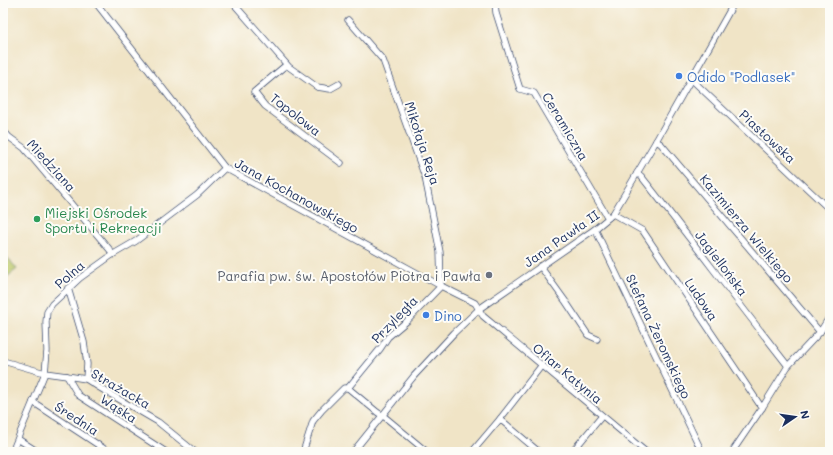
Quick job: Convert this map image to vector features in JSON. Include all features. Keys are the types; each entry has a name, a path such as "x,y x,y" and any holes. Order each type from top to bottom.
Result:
{"street":[{"name":"Jana Kochanowskiego","path":"96,3 225,168 475,303 479,309"},
{"path":"233,3 286,65 317,87 330,89 339,84"},
{"name":"Ceramiczna","path":"495,3 496,13 520,89 534,93 611,216"},
{"name":"Jana Pawła II","path":"353,452 426,362 479,309 595,229 611,216 656,141 734,3"},
{"name":"Mikołaja Reja","path":"348,20 383,60 425,177 440,252 441,286"},
{"name":"Topolowa","path":"286,65 254,92 265,106 341,163"},
{"name":"Piastowska","path":"691,79 830,210"},
{"name":"Miedziana","path":"3,130 6,136 24,148 112,254"},
{"name":"Kazimierza Wielkiego","path":"656,141 661,144 820,332"},
{"name":"Polna","path":"12,452 45,373 47,351 47,312 52,304 80,278 112,254 136,241 197,195 225,168"},
{"name":"Jagiellońska","path":"637,173 678,222 744,311 788,366"},
{"name":"Ludowa","path":"611,216 644,231 762,408"},
{"name":"Stefana Żeromskiego","path":"595,229 702,452"},
{"path":"540,266 588,334 597,339"},
{"name":"Przyległa","path":"303,452 313,421 322,410 344,388 348,388 380,350 388,337 441,286"},
{"path":"68,288 84,342 87,364 86,379"},
{"name":"Ofiar Katynia","path":"479,309 483,316 646,452"},
{"path":"732,452 788,366 820,332 830,316"},
{"name":"Strażacka","path":"3,361 45,373 86,379 158,422 195,452"},
{"path":"472,452 542,365"},
{"name":"Wąska","path":"68,376 78,394 166,452"},
{"path":"348,388 427,452"},
{"name":"Średnia","path":"33,402 109,452"},
{"path":"572,452 602,416"},
{"path":"500,419 539,452"},
{"path":"18,439 38,452"}],"green space":[{"path":"3,252 17,269 3,280"}],"place":[{"name":"Odido \"Podlasek\"","path":"679,76"},
{"name":"Miejski Ośrodek Sportu i Rekreacji","path":"37,219"},
{"name":"Parafia pw. św. Apostołów Piotra i Pawła","path":"489,275"},
{"name":"Dino","path":"426,315"}]}
